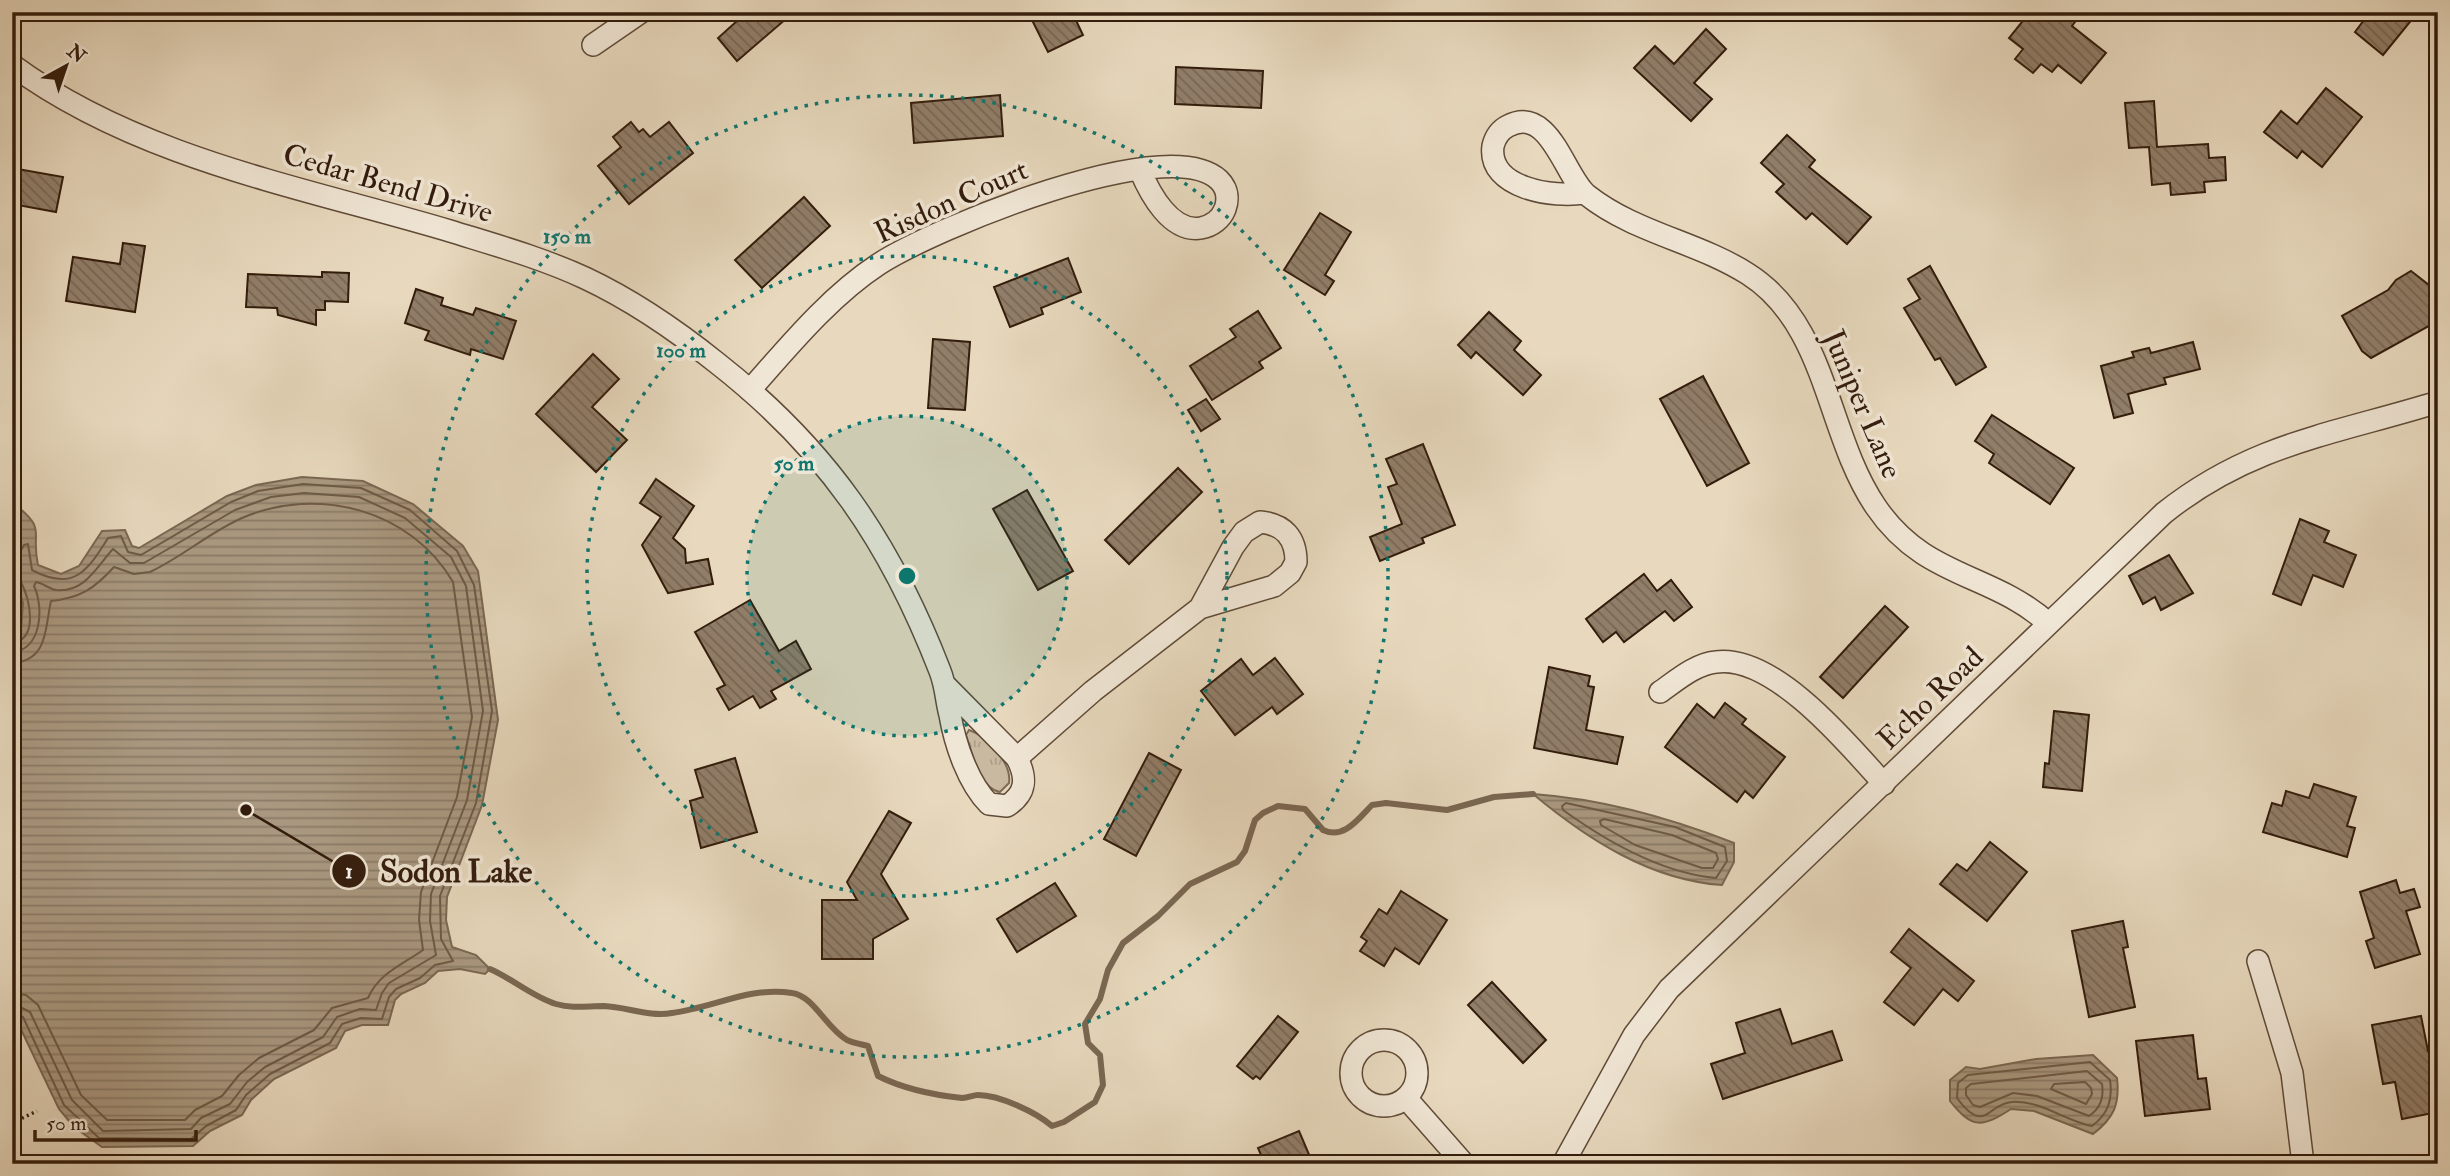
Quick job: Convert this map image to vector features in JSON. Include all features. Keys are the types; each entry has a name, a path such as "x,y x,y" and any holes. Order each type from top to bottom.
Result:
{"street":[{"path":"593,45 640,12"},
{"name":"Cedar Bend Drive","path":"12,65 80,107 161,144 222,165 481,240 586,279 687,340 750,390 806,442 855,504 908,597 946,686 950,716 974,784 989,804 1007,806 1021,794 1025,779 1017,758 946,686"},
{"name":"Risdon Court","path":"750,390 832,304 881,263 929,237 1002,206 1058,188 1140,170"},
{"name":"Juniper Lane","path":"1584,193 1626,220 1728,262 1766,288 1794,321 1810,348 1857,472 1888,523 1933,562 2017,600 2048,623"},
{"name":"Echo Road","path":"1563,1164 1628,1046 1654,1006 2164,513 2217,474 2282,445 2438,402"},
{"path":"1017,758 1093,691 1200,608 1282,581 1296,562 1292,540 1284,529 1260,522 1244,532 1200,608"},
{"path":"1660,692 1686,674 1716,662 1734,662 1752,668 1818,714 1884,784"},
{"path":"2258,961 2292,1073 2303,1164"},
{"path":"1406,1098 1464,1164"}],"path":[{"path":"12,1123 37,1111"}],"green space":[{"path":"969,730 990,744 1007,767 1009,783 1000,792 987,784 978,769 966,735"}],"water":[{"path":"302,477 363,481 413,504 463,546 478,571 498,720 482,805 447,897 446,920 452,947 476,955 490,969 485,974 460,969 438,971 425,983 401,994 395,1000 388,1025 362,1025 345,1031 336,1048 274,1079 251,1100 242,1115 210,1131 193,1146 102,1147 74,1127 59,1109 17,1021 12,1017 12,638 21,630 23,603 12,570 18,542 12,524 12,502 34,525 38,565 61,574 79,566 102,531 125,530 132,546 139,548 227,496 256,485"},
{"path":"1533,794 1610,805 1685,825 1734,843 1734,862 1722,885 1695,882 1670,875 1645,866 1598,841"},
{"path":"2093,1055 2117,1078 2118,1087 2111,1116 2093,1134 2034,1111 2011,1109 1992,1120 1978,1123 1965,1117 1950,1101 1950,1080 1966,1067 1980,1069 2036,1059"}],"building":[{"path":"747,12 794,12 737,61 718,38"},
{"path":"1028,12 1072,12 1083,35 1048,52"},
{"path":"2030,12 2063,12 2075,22 2072,26 2106,53 2081,83 2058,65 2052,72 2041,64 2033,73 2015,59 2023,49 2009,38"},
{"path":"2370,12 2418,12 2383,55 2355,32"},
{"path":"1706,29 1726,49 1694,83 1712,99 1691,121 1634,68 1655,46 1674,64"},
{"path":"1176,67 1263,71 1261,108 1175,104"},
{"path":"2326,88 2362,117 2322,167 2302,151 2297,158 2264,132 2281,111 2297,124"},
{"path":"1000,95 1003,136 914,143 911,103"},
{"path":"2154,101 2157,147 2208,144 2209,158 2225,157 2226,180 2204,182 2205,192 2171,195 2170,183 2152,185 2149,147 2129,148 2125,103"},
{"path":"631,122 639,132 643,129 650,137 669,122 693,153 629,204 598,166 621,147 613,137"},
{"path":"1787,135 1815,160 1809,167 1871,217 1847,244 1812,213 1806,219 1776,192 1784,184 1761,163"},
{"path":"12,168 63,177 56,212 12,204"},
{"path":"804,197 830,226 762,288 735,260"},
{"path":"1320,213 1351,232 1325,275 1334,281 1325,295 1284,270"},
{"path":"123,243 145,246 135,312 66,301 73,257 120,264"},
{"path":"1068,258 1081,292 1041,308 1043,314 1010,327 994,287"},
{"path":"1930,266 1986,367 1956,385 1940,358 1935,360 1904,308 1920,299 1908,279"},
{"path":"2411,271 2438,292 2438,321 2371,358 2362,351 2342,316 2388,290 2396,280"},
{"path":"322,272 349,273 348,302 325,301 325,310 316,310 316,325 278,315 277,308 246,307 248,274 322,277"},
{"path":"416,289 443,298 441,305 473,315 476,308 516,321 503,359 471,349 470,355 425,340 429,331 405,323"},
{"path":"1258,311 1281,348 1259,362 1263,368 1212,400 1190,366 1236,337 1230,329"},
{"path":"1489,312 1521,341 1514,350 1541,375 1523,395 1476,352 1471,358 1458,345"},
{"path":"933,339 970,342 965,410 928,408"},
{"path":"2193,342 2200,369 2164,378 2166,384 2128,394 2133,413 2114,418 2101,366 2134,357 2132,352 2149,348 2151,353"},
{"path":"593,354 619,379 592,407 627,440 596,472 536,414"},
{"path":"1703,376 1749,463 1707,486 1660,399"},
{"path":"1206,399 1220,419 1201,431 1188,410"},
{"path":"1992,415 2074,468 2050,504 1989,463 1994,454 1975,441"},
{"path":"1423,444 1455,525 1422,538 1424,543 1380,561 1370,537 1402,524 1388,487 1397,484 1386,459"},
{"path":"1178,468 1202,492 1129,564 1105,540"},
{"path":"656,479 694,506 673,538 685,549 686,563 708,559 713,584 668,593 642,545 661,517 640,503"},
{"path":"1027,490 1073,571 1038,590 993,509"},
{"path":"2300,519 2329,531 2324,542 2356,555 2343,587 2313,575 2301,605 2273,594"},
{"path":"2169,555 2193,593 2161,610 2155,597 2143,604 2129,576"},
{"path":"1644,574 1657,591 1671,580 1692,607 1674,621 1665,611 1624,642 1616,632 1603,642 1586,619"},
{"path":"750,600 779,651 796,641 811,669 771,691 776,699 760,708 753,696 729,710 717,689 725,685 695,632"},
{"path":"1885,606 1908,627 1843,698 1820,677"},
{"path":"1275,658 1303,694 1277,714 1272,707 1235,735 1201,691 1241,659 1253,675"},
{"path":"1549,667 1590,676 1588,686 1594,687 1586,730 1623,737 1617,764 1534,748"},
{"path":"1725,703 1746,719 1742,724 1785,757 1753,798 1745,791 1737,802 1665,747 1697,704 1714,718"},
{"path":"2054,711 2089,715 2082,791 2043,787 2045,763 2049,764"},
{"path":"1149,753 1181,770 1136,856 1104,839"},
{"path":"735,758 757,832 701,848 690,801 703,797 695,770"},
{"path":"2314,784 2356,797 2347,826 2355,828 2347,857 2263,832 2272,803 2282,806 2286,791 2309,798"},
{"path":"889,811 911,823 881,874 908,919 873,939 873,959 822,959 822,900 857,900 847,882"},
{"path":"1990,842 2027,872 1987,921 1940,884 1957,864 1967,871"},
{"path":"2396,880 2400,893 2414,889 2420,907 2406,911 2420,954 2375,968 2366,941 2374,938 2360,892"},
{"path":"1055,883 1076,916 1017,952 997,919"},
{"path":"1401,891 1447,920 1419,964 1395,948 1384,966 1360,951 1367,941 1361,937 1379,909 1387,914"},
{"path":"2123,921 2128,947 2123,948 2135,1007 2089,1017 2072,931"},
{"path":"1909,929 1974,981 1958,1001 1943,989 1914,1025 1884,1002 1911,968 1891,952"},
{"path":"1492,982 1546,1040 1523,1063 1468,1005"},
{"path":"1780,1009 1792,1044 1832,1031 1842,1060 1723,1099 1711,1064 1745,1053 1736,1023"},
{"path":"1278,1016 1298,1032 1260,1079 1256,1076 1253,1079 1237,1066"},
{"path":"2421,1016 2428,1051 2435,1049 2438,1064 2438,1075 2432,1076 2438,1112 2402,1119 2395,1082 2383,1084 2372,1025"},
{"path":"2193,1035 2198,1079 2206,1078 2210,1109 2145,1116 2136,1041"},
{"path":"1299,1131 1313,1164 1265,1164 1258,1148"}],"waterway":[{"path":"490,969 539,997 562,1006 604,1006 655,1014 687,1010 761,992 800,995 814,1006 840,1035 854,1043 868,1046 878,1076 930,1093 962,1098 978,1095 996,1098 1027,1110 1052,1126 1064,1122 1095,1102 1103,1085 1100,1055 1088,1043 1085,1024 1100,999 1108,970 1123,943 1158,916 1190,884 1237,862 1245,851 1255,820 1263,813 1278,806 1305,809 1323,830 1338,832 1350,826 1372,805 1386,803 1447,810 1494,797 1533,794"}],"place":[{"name":"Sodon Lake","path":"246,810"}]}
